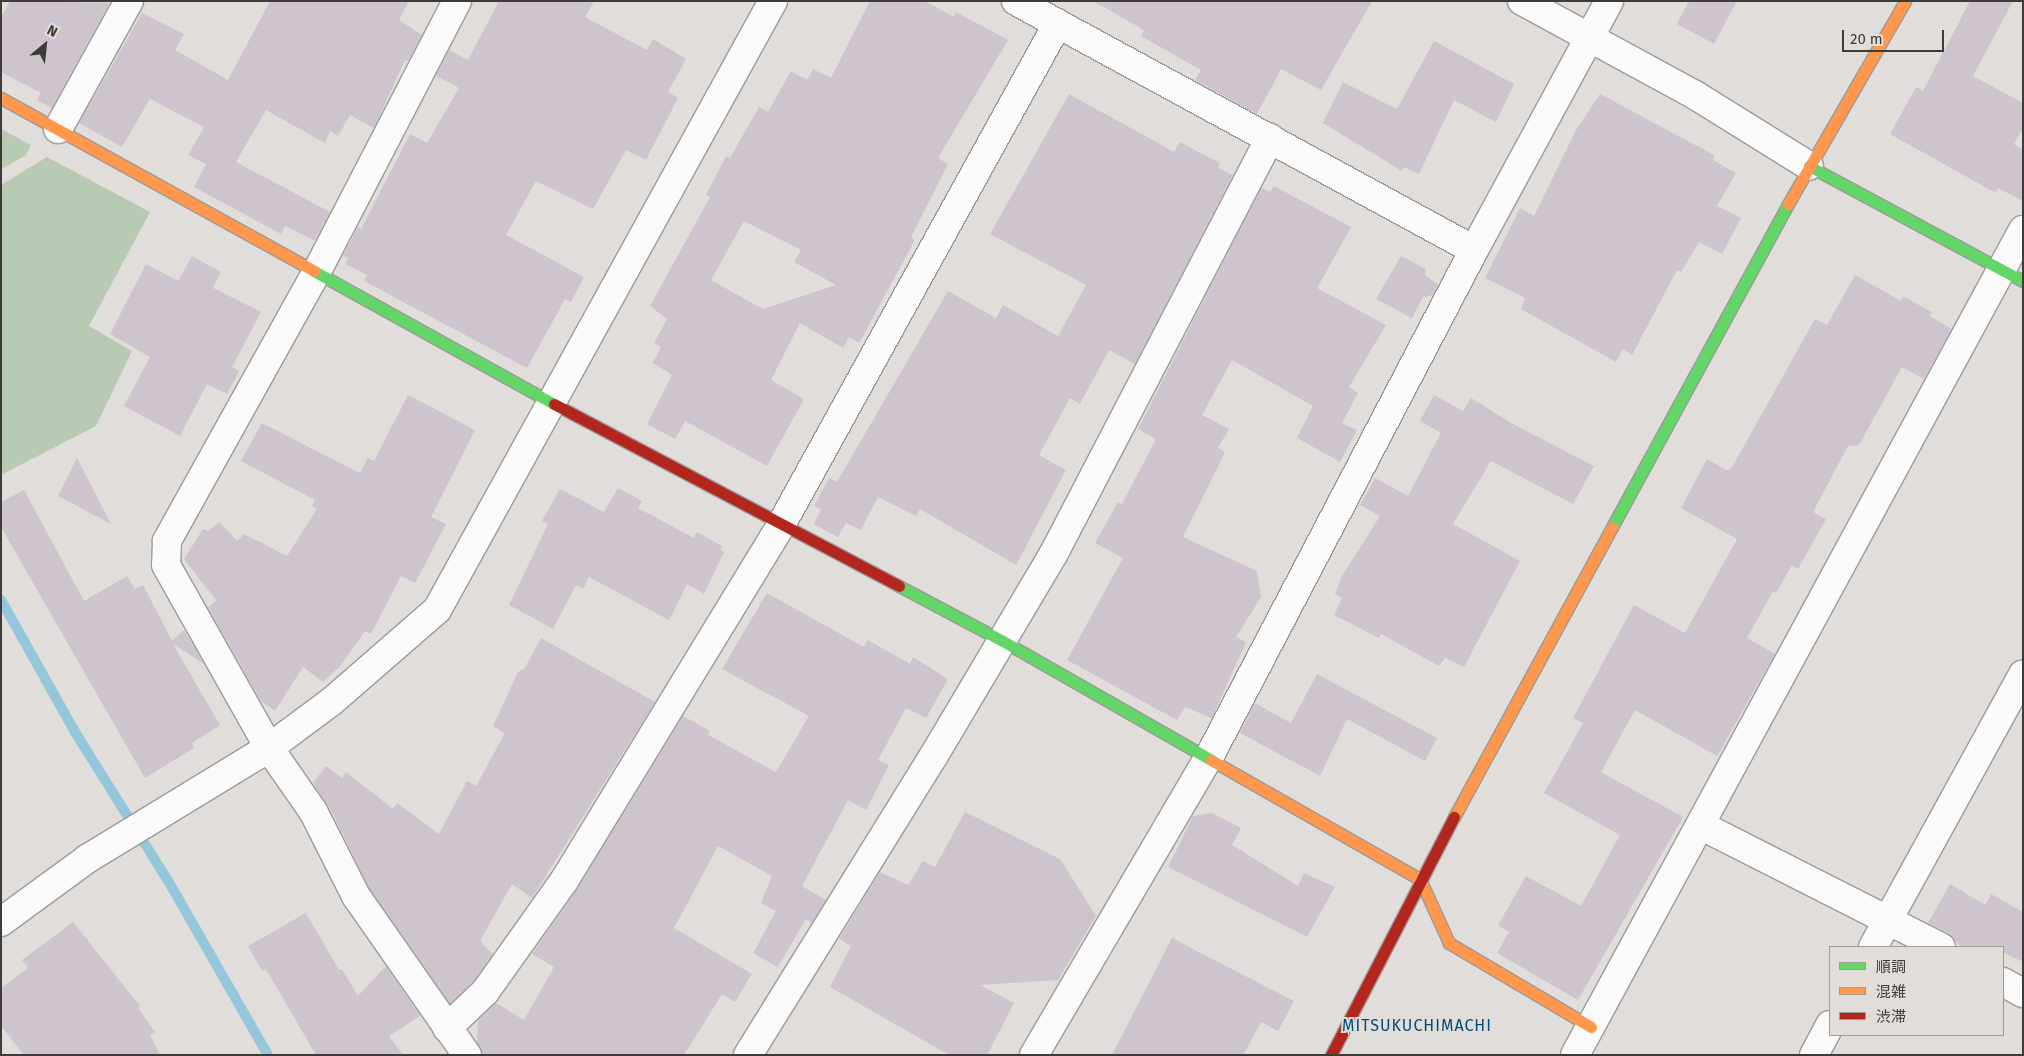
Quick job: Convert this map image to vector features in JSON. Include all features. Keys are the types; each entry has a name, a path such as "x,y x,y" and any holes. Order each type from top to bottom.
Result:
{"street":[{"path":"58,129 129,1"},
{"path":"458,1 316,272 167,541 166,565 268,748 314,812 356,896 467,1055"},
{"path":"1,922 86,859 268,748 331,702 437,610 553,404 773,1"},
{"path":"1016,1 1474,250"},
{"path":"1522,1 1695,95 1809,166 2012,276"},
{"path":"1034,1055 1208,759 1474,250 1609,1"},
{"path":"1331,1055 1420,879 1809,166 1905,1"},
{"path":"447,1028 485,992 564,881 780,525 1058,23"},
{"path":"1,98 553,404 1001,640 1420,879 1449,943 1591,1027"},
{"path":"748,1055 933,757 1054,553 1270,138"},
{"path":"1575,1055 2012,276 2023,230"},
{"path":"1875,946 2023,674"},
{"path":"1702,826 1889,918 1939,946"},
{"path":"2004,983 2023,993"},
{"path":"1814,1055 1829,1027"}],"green space":[{"path":"1,129 31,145 25,156 1,169"},
{"path":"47,157 150,212 89,326 132,351 96,426 1,475 1,185"}],"building":[{"path":"10,1 110,3 52,108 37,100 41,93 1,72 1,17"},
{"path":"270,1 409,1 399,20 422,35 408,61 405,60 374,128 350,115 338,136 330,131 325,143 266,110 236,162 330,212 315,241 285,226 281,234 194,187 206,164 188,155 204,127 150,99 122,147 79,123 142,13 184,34 175,50 228,80"},
{"path":"499,1 594,1 585,17 647,50 653,39 686,59 668,92 678,98 646,160 626,150 593,209 536,181 506,235 584,277 571,302 565,299 527,368 364,281 367,275 345,264 348,258 343,256 358,227 361,229 410,134 427,143 459,88 436,76 449,50 468,60"},
{"path":"870,1 925,1 954,17 956,12 1008,40 938,158 948,164 911,237 915,240 859,343 849,337 843,348 800,323 771,380 804,399 767,466 685,421 675,439 647,424 672,375 653,363 661,347 654,343 667,319 650,306 710,197 706,195 726,156 730,158 759,107 768,112 791,71 807,80 813,69 831,78","holes":["744,221 801,250 794,262 836,285 763,309 711,280"]},
{"path":"1093,1 1372,1 1321,90 1281,69 1257,114 1195,80 1201,70 1141,36 1144,30"},
{"path":"1689,1 1737,1 1714,44 1677,24"},
{"path":"1970,1 2013,1 1973,76 2023,103 2023,128 2014,144 2023,150 2023,201 1998,188 1996,193 1890,134 1916,87 1923,91"},
{"path":"1434,41 1514,84 1496,122 1454,100 1419,174 1404,167 1402,171 1323,123 1343,82 1397,109"},
{"path":"1069,94 1174,152 1180,142 1220,163 1218,168 1233,175 1135,364 1109,350 1080,404 1070,398 1039,455 1066,470 1016,565 920,509 916,516 878,497 861,530 846,523 838,537 814,524 821,509 814,506 829,478 837,482 948,291 996,318 1003,305 1058,336 1086,285 990,234"},
{"path":"1600,94 1714,155 1713,160 1736,173 1717,206 1741,218 1722,254 1699,242 1681,272 1677,270 1632,355 1623,349 1616,362 1521,309 1525,298 1485,278 1520,208 1534,216 1576,130"},
{"path":"1274,186 1351,227 1317,288 1386,325 1349,387 1358,393 1342,423 1357,430 1340,462 1297,438 1313,406 1232,360 1202,415 1229,429 1218,448 1225,452 1183,537 1257,571 1261,597 1236,637 1246,642 1212,718 1185,707 1177,720 1067,660 1123,558 1095,543 1118,502 1122,504 1156,439 1138,429 1261,188 1270,192"},
{"path":"192,256 221,272 213,288 261,312 232,367 239,371 227,394 207,384 180,436 124,406 150,357 110,334 146,264 178,281"},
{"path":"1401,256 1426,269 1425,275 1438,285 1433,295 1423,297 1412,318 1376,299"},
{"path":"1855,275 1901,301 1903,296 1932,312 1930,316 1952,329 1924,379 1902,367 1859,445 1848,446 1813,512 1826,519 1798,569 1792,565 1776,593 1773,591 1747,638 1775,654 1717,756 1635,710 1601,772 1683,817 1578,1000 1497,953 1509,932 1498,925 1526,876 1581,906 1620,835 1544,793 1583,723 1573,718 1634,605 1685,633 1737,539 1681,508 1707,459 1726,470 1731,469 1815,319 1827,325"},
{"path":"408,395 475,430 431,517 446,524 415,583 401,576 371,634 365,631 341,665 323,682 303,667 275,711 261,701 208,608 216,600 184,559 203,529 208,531 219,522 237,541 244,534 287,556 317,509 312,506 315,500 241,461 262,423 360,473 368,458 374,461"},
{"path":"1434,395 1463,411 1471,398 1511,423 1594,466 1573,504 1491,461 1453,524 1520,561 1464,667 1445,658 1439,666 1381,634 1379,638 1334,615 1342,598 1335,594 1342,576 1380,516 1360,505 1375,478 1408,496 1441,433 1420,421"},
{"path":"77,458 111,524 58,496"},
{"path":"618,488 642,501 638,508 694,538 697,532 722,546 720,550 724,552 704,594 687,584 669,620 589,577 583,589 576,585 553,629 509,605 548,524 542,521 560,489 604,512"},
{"path":"24,490 84,601 127,576 135,589 143,585 172,641 184,630 204,664 173,644 220,725 192,743 194,748 145,778 1,527 1,502"},
{"path":"767,593 864,647 868,640 910,664 913,657 948,679 926,718 906,708 878,760 889,765 866,810 848,800 802,886 826,900 812,923 806,919 778,967 753,953 776,911 761,903 772,876 718,846 674,928 752,974 735,1002 722,994 684,1055 482,1055 477,1042 478,1020 496,1003 524,1020 554,967 532,954 577,889 683,716 710,731 708,735 776,772 809,716 722,669"},
{"path":"541,638 655,702 532,898 512,884 480,941 493,954 473,982 450,1004 369,888 331,810 313,783 326,766 342,778 346,772 393,809 397,803 439,834 467,781 476,786 505,733 493,726 518,672 524,669"},
{"path":"1317,674 1437,738 1425,761 1347,719 1320,776 1240,733 1255,703 1291,723"},
{"path":"965,812 1060,859 1096,916 1058,980 980,985 1014,1003 987,1055 949,1055 830,987 851,946 839,939 880,872 908,885 923,861 935,867"},
{"path":"1212,813 1241,828 1232,845 1298,886 1304,873 1335,887 1307,937 1168,867 1193,816"},
{"path":"1950,884 1985,905 1991,894 2023,912 2023,962 2004,952 2004,946 1960,946 1948,933 1928,923"},
{"path":"306,913 339,970 342,969 358,996 386,966 420,1016 389,1036 403,1055 316,1055 266,969 262,971 248,946"},
{"path":"73,922 140,1006 138,1008 155,1032 150,1035 160,1055 24,1055 1,1026 1,988 28,968 22,960"},
{"path":"1172,938 1294,1001 1278,1031 1261,1022 1243,1055 1112,1055"}],"waterway":[{"path":"1,600 75,732 170,884 268,1055"}],"traffic: fast":[{"path":"1809,166 2023,281"},
{"path":"1612,527 1788,204"},
{"path":"314,271 554,404"},
{"path":"899,586 1001,640 1211,760"}],"traffic: slow":[{"path":"1788,204 1905,1"},
{"path":"1,98 314,271"},
{"path":"1454,817 1612,527"},
{"path":"1211,760 1420,879 1449,943 1591,1027"}],"traffic: jam":[{"path":"554,404 899,586"},
{"path":"1331,1055 1454,817"}],"district":[{"name":"MITSUKUCHIMACHI","path":"1417,1026"}]}
